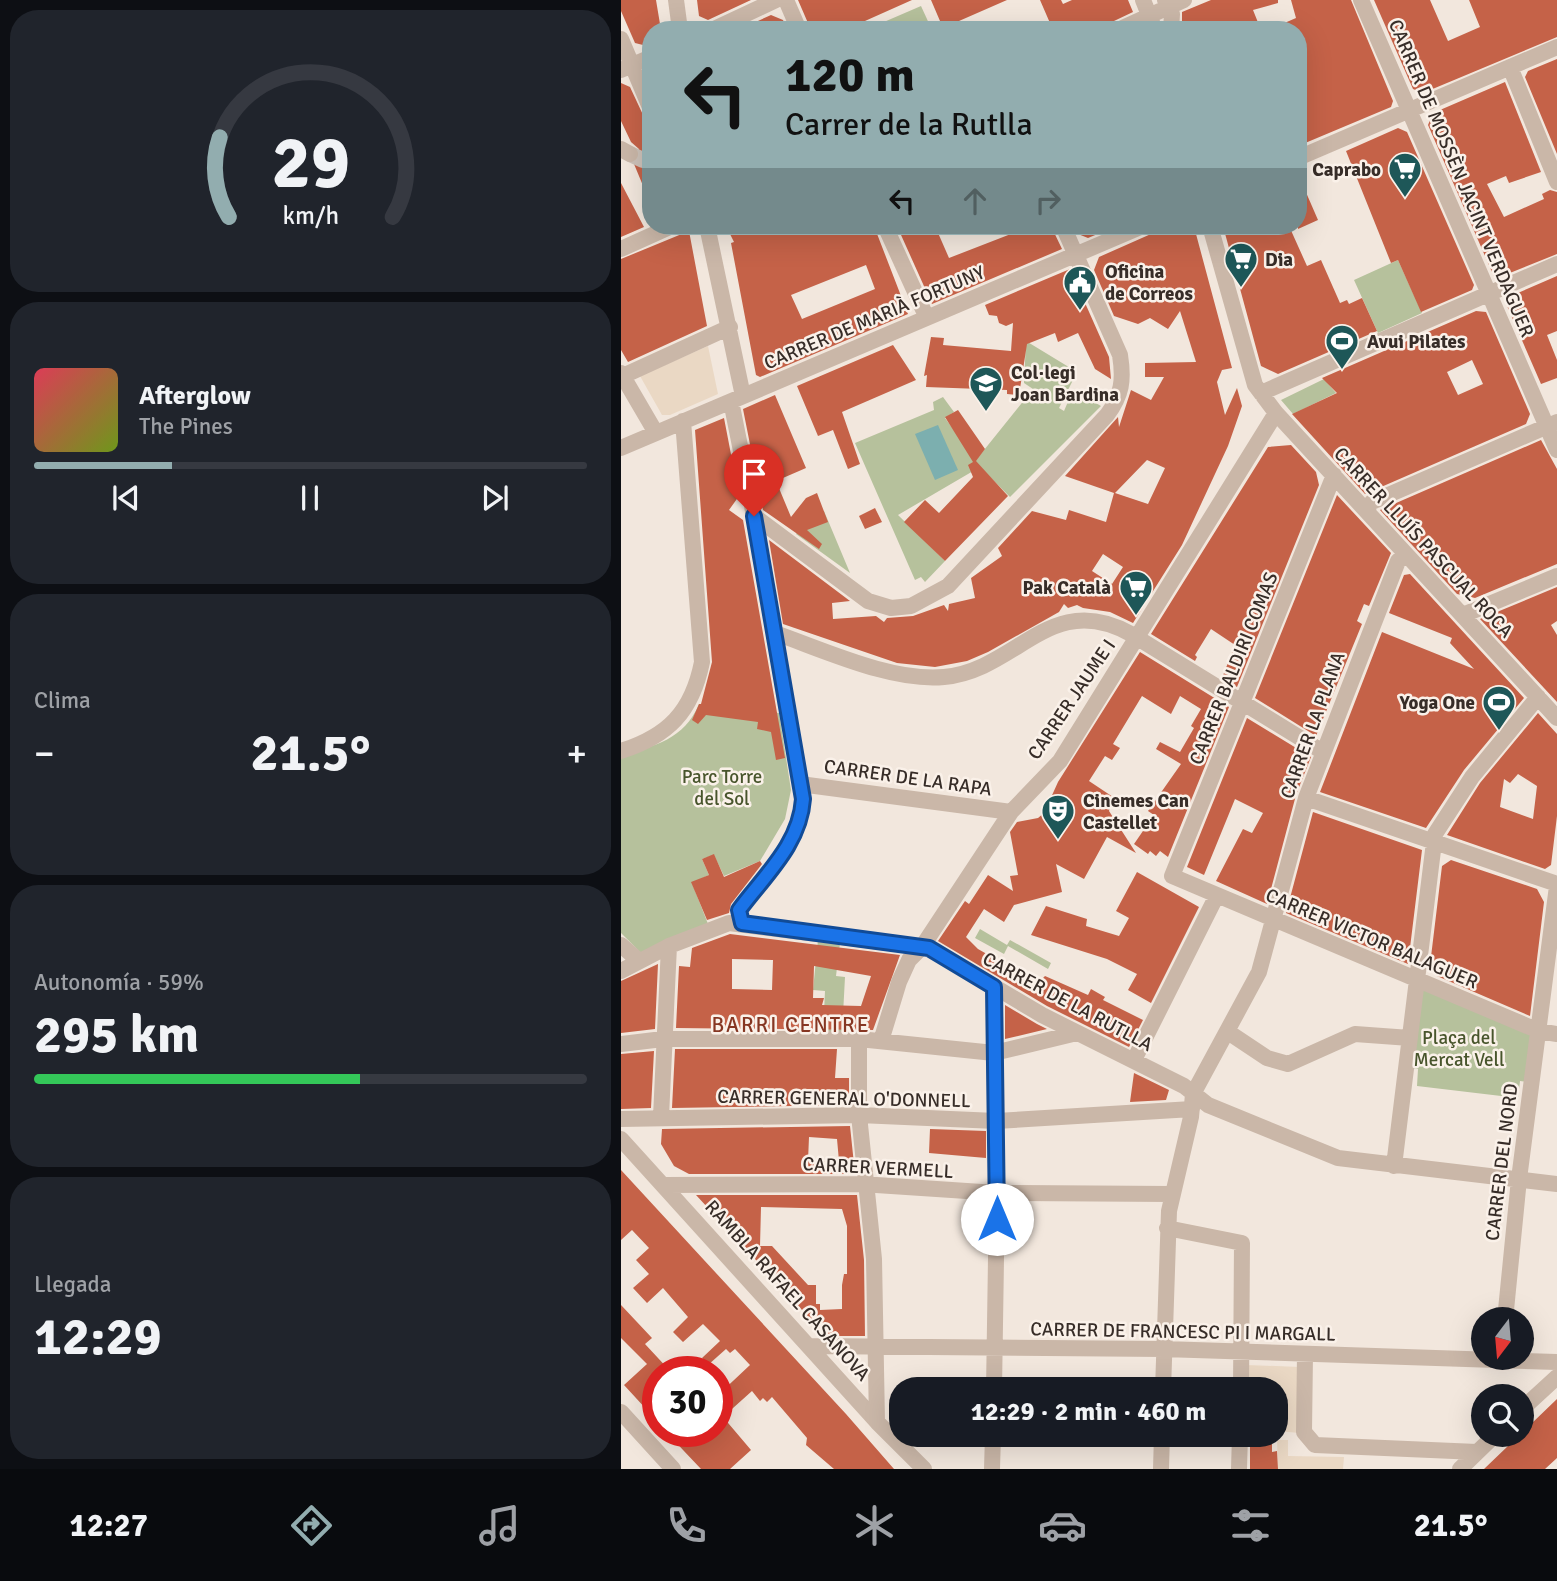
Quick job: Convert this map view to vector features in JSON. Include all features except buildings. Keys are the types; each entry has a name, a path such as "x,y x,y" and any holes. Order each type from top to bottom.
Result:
{"street":[{"path":"676,0 679,21"},
{"path":"731,21 776,0"},
{"path":"786,0 795,21"},
{"path":"1143,0 1152,21"},
{"path":"1154,21 1166,4 1184,0"},
{"name":"CARRER DE MOSSÈN JACINT VERDAGUER","path":"1361,0 1490,294 1551,425 1557,450"},
{"path":"1166,4 1172,14 1172,21"},
{"path":"621,39 627,67 642,94"},
{"path":"1307,154 1557,47"},
{"path":"1510,67 1557,182"},
{"path":"621,249 652,235"},
{"path":"709,235 729,327 754,516 802,808 793,838 739,910 742,923"},
{"path":"889,235 926,316"},
{"path":"754,516 858,596 878,605 901,608 924,601 948,586 1107,415 1123,386 1120,355 1067,235"},
{"name":"CARRER DE MARIÀ FORTUNY","path":"621,448 926,316 1123,235"},
{"name":"CARRER LLUÍS PASCUAL ROCA","path":"1213,235 1255,385 1276,413 1557,718"},
{"path":"1261,393 1557,264"},
{"path":"656,433 622,374 729,327"},
{"name":"CARRER JAUME I","path":"881,1041 899,982 909,960 922,947 1011,812 1060,761 1276,413"},
{"path":"621,751 668,730 699,680 702,662 683,421"},
{"path":"1366,510 1372,502 1551,425"},
{"name":"CARRER BALDIRI COMAS","path":"1172,876 1334,475"},
{"name":"CARRER LA PLANA","path":"1162,1377 1167,1228 1171,1194 1192,1101 1259,972 1306,798 1398,561 1407,555"},
{"path":"1463,615 1557,576"},
{"path":"774,633 894,672 930,677 977,670 1042,631 1075,619 1111,624 1323,752"},
{"path":"1394,1166 1435,834 1472,777 1538,697"},
{"path":"621,741 668,730"},
{"name":"CARRER DE LA RAPA","path":"800,784 1011,812"},
{"path":"1306,798 1557,885"},
{"name":"CARRER VICTOR BALAGUER","path":"1172,876 1216,897 1273,917 1539,1031 1557,1034"},
{"name":"CARRER DEL NORD","path":"1506,1307 1519,1179 1557,885"},
{"path":"1134,1060 1216,897"},
{"path":"621,971 669,946 729,923 922,947"},
{"path":"621,945 638,960"},
{"path":"661,1117 669,946"},
{"name":"CARRER DE LA RUTLLA","path":"922,947 1077,1033 1134,1060 1192,1101 1338,1158 1557,1184"},
{"path":"994,987 997,1193 994,1377"},
{"path":"1228,1031 1267,1058 1288,1064 1355,1034 1410,1038"},
{"path":"621,1044 663,1039 859,1039 994,1053 1077,1033"},
{"path":"859,1039 859,1115 874,1259 877,1422"},
{"name":"CARRER GENERAL O'DONNELL","path":"621,1119 859,1115 996,1121 1192,1101"},
{"name":"RAMBLA RAFAEL CASANOVA","path":"621,1139 666,1185 877,1422 924,1469"},
{"name":"CARRER VERMELL","path":"666,1185 865,1185 997,1193 1171,1194"},
{"path":"1167,1228 1242,1243 1241,1377"},
{"name":"CARRER DE FRANCESC PI I MARGALL","path":"809,1346 1163,1349 1471,1358"},
{"path":"1305,1354 1304,1432 1315,1445 1477,1452"},
{"name":"CARRER DE FRANCESC PI I MARGALL","path":"1535,1361 1557,1362"},
{"path":"1534,1398 1557,1377"},
{"path":"621,1412 673,1469"},
{"path":"992,1469 993,1447"},
{"path":"1161,1469 1162,1447"},
{"path":"1239,1469 1240,1447"},
{"path":"1460,1469 1482,1447"}],"green space":[{"path":"921,6 928,21 886,21"},
{"path":"1398,260 1422,313 1378,333 1354,280"},
{"path":"1026,341 1077,372 1059,408 1064,411 1073,390 1101,406 1010,497 980,467 898,515 945,561 925,582 921,577 915,580 855,443 934,410 933,402 943,397 954,412 945,418 976,460 1033,389 1024,383"},
{"path":"1324,379 1336,393 1293,414 1281,400"},
{"path":"824,511 850,573 796,534 811,514"},
{"name":"Parc Torre del Sol","path":"699,704 779,713 791,790 785,819 760,861 724,876 714,855 702,859 709,875 692,883 708,924 641,953 621,933 621,756 657,744 677,733 693,716"},
{"path":"980,929 1007,945 1010,940 1051,963 1048,969 1008,946 1004,954 975,938"},
{"path":"818,940 840,943 836,976 845,977 842,1034 823,1034 825,991 813,990"},
{"name":"Plaça del Mercat Vell","path":"1420,984 1532,1032 1528,1082 1520,1081 1518,1098 1417,1086 1418,1069 1410,1068"}],"shaded area":[{"path":"708,346 718,394 670,415 662,415 640,376"},
{"path":"1247,1365 1300,1367 1300,1433 1288,1432 1288,1377 1247,1377"},
{"path":"1277,1447 1288,1447 1288,1456 1344,1457 1343,1469 1278,1469"}],"water":[{"path":"938,425 958,470 935,480 915,434"}],"tunnel":[{"path":"630,154 642,160"}],"place":[{"name":"Caprabo","path":"1405,199"},
{"name":"Dia","path":"1241,289"},
{"name":"Oficina de Correos","path":"1080,312"},
{"name":"Avui Pilates","path":"1342,371"},
{"name":"Col·legi Joan Bardina","path":"986,413"},
{"name":"Pak Català","path":"1136,617"},
{"name":"Yoga One","path":"1499,732"},
{"name":"Cinemes Can Castellet","path":"1058,841"}],"district":[{"name":"BARRI CENTRE","path":"791,1025"}],"route":[{"path":"754,516 803,799 802,813 789,847 739,910 739,918 742,923 929,948 994,987 997,1219"}]}
